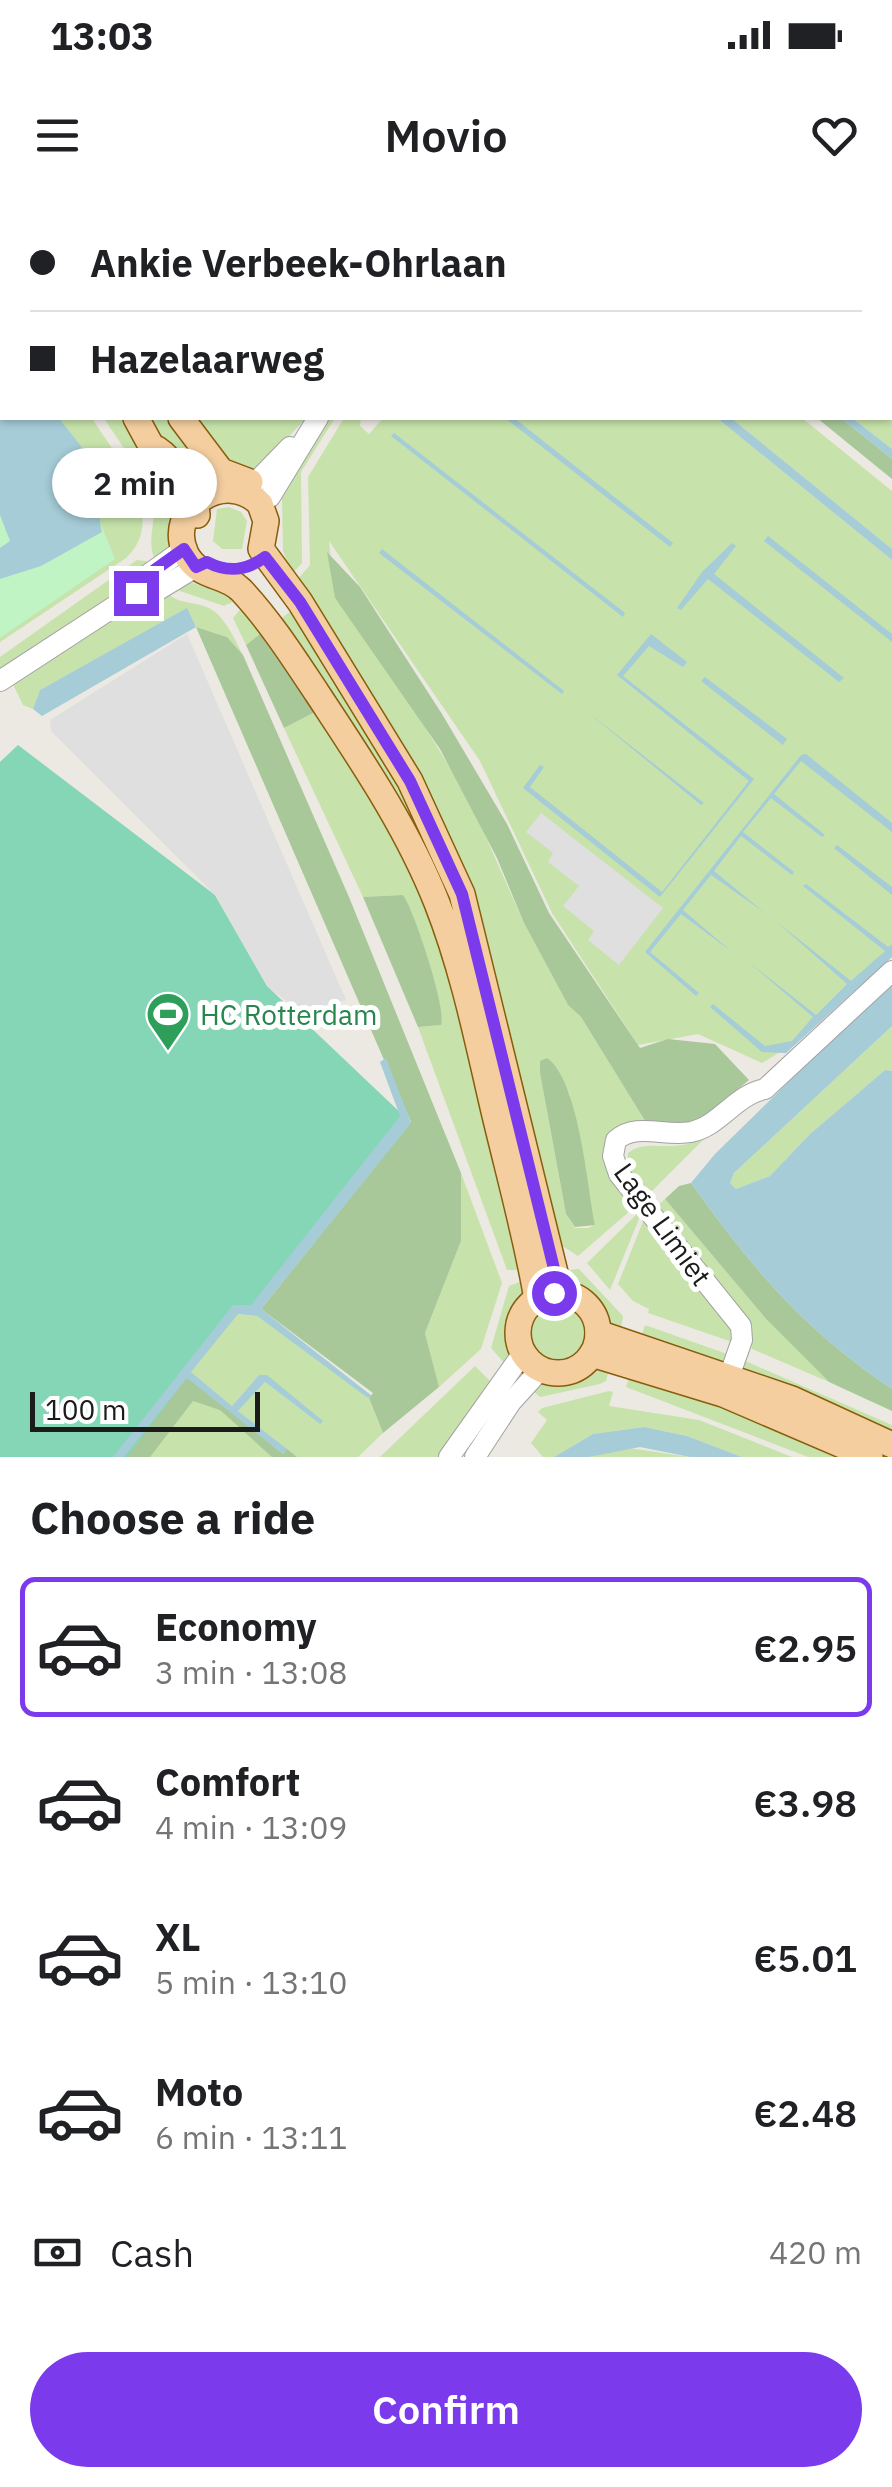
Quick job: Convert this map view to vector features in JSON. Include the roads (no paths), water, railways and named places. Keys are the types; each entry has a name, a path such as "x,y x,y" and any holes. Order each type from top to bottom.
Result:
{"main road":[{"path":"137,420 192,507"},
{"path":"179,420 189,446 244,488 264,512 261,549 269,553 410,781 462,894 548,1296"},
{"path":"244,488 192,507 182,528 196,559 237,577 267,619 383,794 436,902 462,977 548,1296"},
{"path":"237,577 269,553"},
{"path":"548,1296 587,1305 595,1344"},
{"path":"548,1296 519,1322 531,1361 568,1372 595,1344"},
{"path":"595,1344 726,1385 892,1445"},
{"path":"726,1385 870,1457"}],"street":[{"path":"244,488 300,440 316,420"},
{"path":"0,681 136,593 149,574 196,559"},
{"name":"Lage Limiet","path":"726,1385 742,1340 741,1326 619,1174 613,1156 616,1140 632,1130 669,1134 705,1128 750,1092 764,1089 892,971"},
{"path":"450,1457 531,1361"},
{"path":"475,1457 511,1402 531,1361"}],"water":[{"path":"0,420 61,420 100,476 104,493 102,532 41,566 0,579 0,548 10,541 0,515"},
{"path":"508,420 517,420 673,543 670,547"},
{"path":"719,420 733,420 892,549 892,560"},
{"path":"843,420 855,420 892,449 892,459"},
{"path":"394,433 625,613 623,617 391,436"},
{"path":"768,536 892,634 892,642 764,541"},
{"path":"732,543 736,546 714,574 844,678 839,682 708,579 681,610 677,608 702,572"},
{"path":"382,549 564,691 562,694 379,553"},
{"path":"187,608 196,627 42,716 33,709 40,690"},
{"path":"651,634 687,662 683,667 649,646 623,676 754,779 660,897 523,788 540,765 544,767 530,787 662,892 749,781 617,675"},
{"path":"705,677 787,739 783,745 701,681"},
{"path":"585,710 704,803 701,805"},
{"path":"806,754 892,823 892,832 801,761 774,794 825,835 822,837 771,798 743,832 794,872 792,875 741,836 714,871 765,913 711,875 683,910 732,952 681,914 650,952 699,993 696,996 645,952 801,755"},
{"path":"837,845 892,887 892,895 834,848"},
{"path":"806,884 888,947 892,944 892,957 786,1053 762,1052 710,1007 713,1004 765,1046 792,1041 813,1017 746,960 816,1015 847,984 777,922 851,981 885,951 803,886"},
{"path":"892,981 892,1026 734,1173 730,1183 736,1189 770,1176 810,1134 885,1070 892,1071 892,1389 831,1343 781,1296 691,1183 715,1154"},
{"path":"386,1058 411,1123 261,1309 372,1396 368,1398 257,1316 238,1314 191,1372 232,1406 259,1375 267,1375 323,1421 320,1424 265,1382 238,1411 287,1449 283,1454 187,1378 124,1457 113,1457 233,1305 251,1305 400,1116 380,1062"},
{"path":"644,1427 687,1436 742,1457 690,1457 640,1447 589,1457 554,1457 593,1434"}],"place":[{"name":"HC Rotterdam","path":"168,1052"}]}
